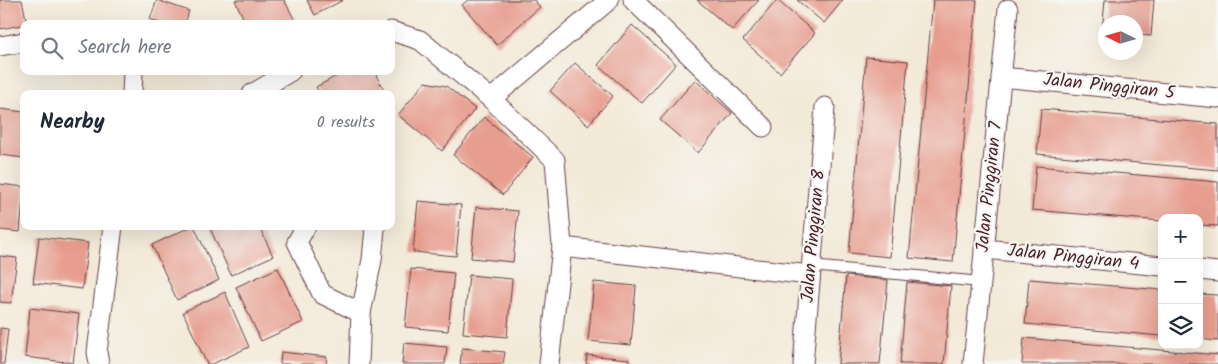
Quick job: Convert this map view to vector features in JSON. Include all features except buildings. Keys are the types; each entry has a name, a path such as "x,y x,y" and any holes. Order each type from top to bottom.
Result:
{"street":[{"path":"491,99 609,0"},
{"path":"633,0 763,127"},
{"name":"Jalan Pinggiran 7","path":"973,364 1008,9"},
{"path":"395,31 420,40 491,99 555,160 562,247 549,364"},
{"path":"0,46 20,43"},
{"path":"132,90 133,75"},
{"path":"259,90 284,75"},
{"name":"Jalan Pinggiran 5","path":"1001,76 1218,98"},
{"name":"Jalan Pinggiran 8","path":"803,364 824,107"},
{"path":"99,364 97,352 112,230"},
{"path":"304,230 297,242 322,294 361,313"},
{"path":"359,364 361,313 372,260 375,230"},
{"path":"562,247 811,270"},
{"name":"Jalan Pinggiran 4","path":"984,249 1158,266"},
{"path":"1203,270 1218,272"}],"lane":[{"path":"811,270 981,282"}]}
